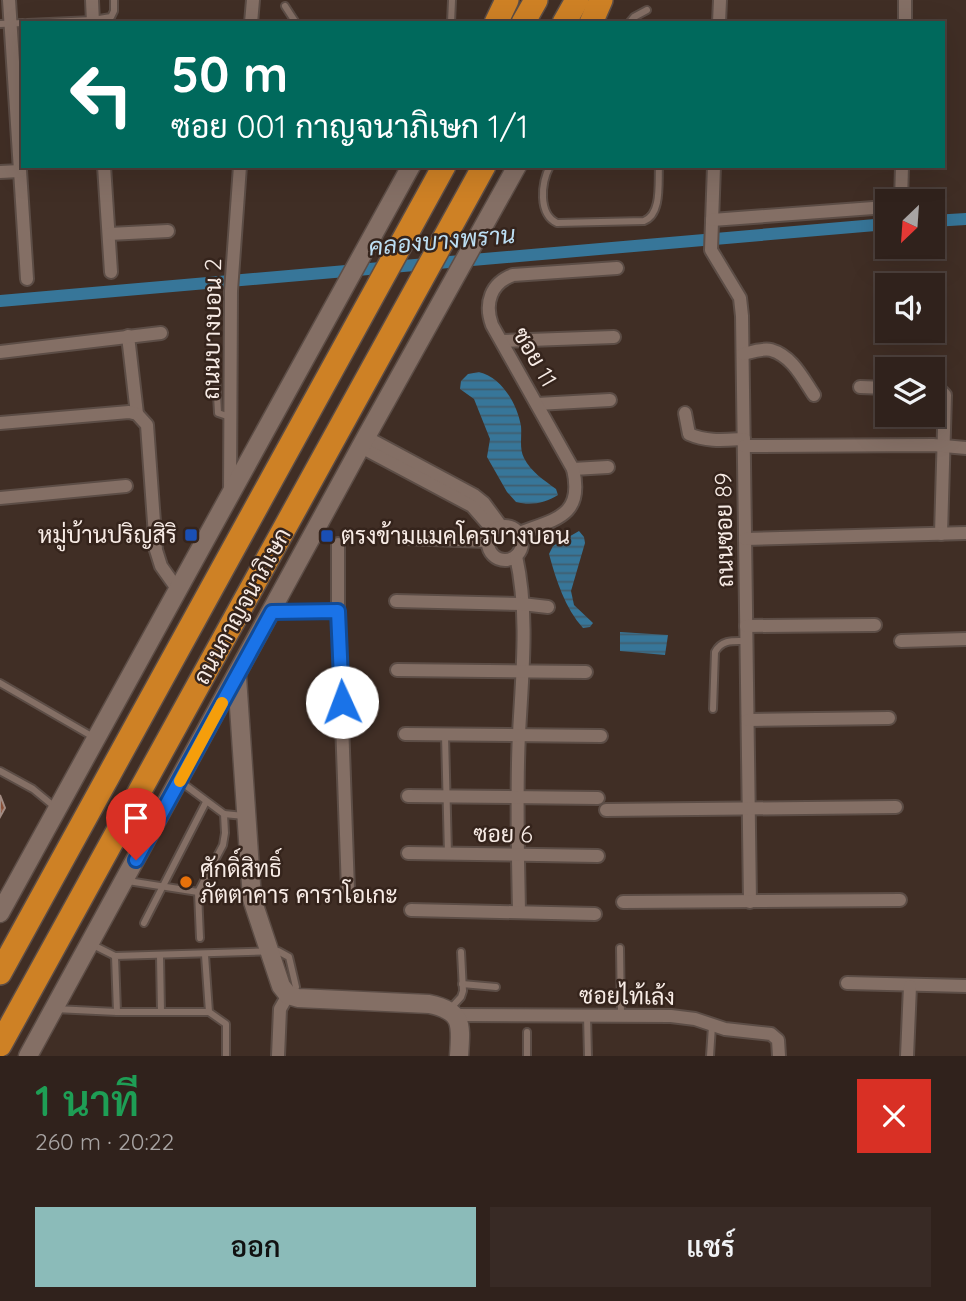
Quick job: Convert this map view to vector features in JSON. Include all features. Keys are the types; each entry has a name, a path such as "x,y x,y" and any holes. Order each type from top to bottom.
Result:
{"highway":[{"path":"497,21 504,0"},
{"path":"524,21 536,0"},
{"path":"565,21 577,0"},
{"path":"592,21 601,0"},
{"path":"417,214 434,168"},
{"name":"ถนนกาญจนาภิเษก","path":"0,973 443,168"},
{"name":"ถนนกาญจนาภิเษก","path":"0,1045 483,168"}],"main road":[{"path":"491,21 504,0"},
{"path":"598,21 610,0"},
{"path":"0,913 410,168"},
{"path":"28,1056 516,168"},
{"path":"237,676 252,899 281,986 292,990 298,998 445,1007 452,1013 461,1029 459,1056"},
{"path":"16,1056 44,1026"}],"street":[{"path":"9,0 15,23 27,279"},
{"path":"92,0 93,21"},
{"path":"251,21 253,0"},
{"path":"719,21 720,0"},
{"path":"905,0 905,21"},
{"path":"104,168 111,272"},
{"name":"ถนนบางบอน 2","path":"230,492 231,291 240,168"},
{"name":"ถนนซอย 89","path":"714,168 711,250 740,298 743,354 750,902"},
{"path":"901,189 902,168"},
{"path":"0,172 20,171"},
{"path":"712,221 875,208"},
{"path":"109,234 168,231"},
{"name":"ซอย 11","path":"519,533 560,517 570,509 577,486 573,469 488,315 495,286 502,279 513,275 617,268"},
{"path":"0,352 161,333"},
{"path":"128,336 137,414"},
{"path":"502,341 614,337"},
{"path":"743,354 769,349 785,357 794,365 814,395"},
{"path":"860,387 875,388"},
{"path":"537,404 610,400"},
{"path":"0,423 129,412 137,414 147,425 156,550 161,566 178,590"},
{"path":"685,414 689,434 698,438 744,442 966,448"},
{"path":"941,534 945,427"},
{"path":"363,442 474,495 484,503 494,532 488,547 494,557 505,560 516,556"},
{"path":"573,469 608,467"},
{"path":"0,498 126,486"},
{"path":"405,537 494,532 511,527 519,533 522,543 516,556 521,578 523,671 519,735 519,912"},
{"path":"745,538 966,533"},
{"path":"338,544 348,890"},
{"path":"396,601 548,607"},
{"path":"272,612 338,611"},
{"path":"746,626 875,625"},
{"path":"901,642 966,639"},
{"path":"397,670 586,672"},
{"path":"747,720 889,718"},
{"path":"405,734 601,736"},
{"path":"408,796 597,798"},
{"path":"606,810 896,807"},
{"name":"ซอย 6","path":"408,853 598,856"},
{"path":"623,902 900,900"},
{"path":"411,910 595,914"},
{"path":"848,983 966,986"},
{"path":"907,1056 910,986"},
{"path":"278,1056 280,1009 292,990"},
{"name":"ซอยไท้เล้ง","path":"452,1013 671,1016 695,1019 712,1026 771,1034 778,1040 779,1056"}],"lane":[{"path":"93,21 111,17 114,0"},
{"path":"451,21 452,0"},
{"path":"285,6 295,21"},
{"path":"631,21 647,10"},
{"path":"549,168 545,175 543,193 545,212 557,223 644,221 652,218 656,210 659,168"},
{"path":"216,376 218,413 223,417 232,417"},
{"path":"713,709 718,646 724,642 746,641"},
{"path":"0,683 96,738"},
{"path":"445,735 447,854"},
{"path":"0,771 33,789 58,809"},
{"path":"180,780 224,814 246,816"},
{"path":"144,923 206,802"},
{"path":"200,938 198,892 223,845 224,814"},
{"path":"125,880 198,892"},
{"path":"90,944 115,956 205,955 268,950"},
{"path":"620,948 621,1016"},
{"path":"452,1013 461,997 461,952"},
{"path":"205,955 209,1012"},
{"path":"115,956 117,1012"},
{"path":"160,956 161,1012"},
{"path":"462,984 496,987"},
{"path":"53,1009 209,1012 226,1024 226,1056"},
{"path":"587,1016 587,1056"},
{"path":"710,1056 712,1026"},
{"path":"527,1032 527,1056"}],"water":[{"path":"479,372 494,379 507,392 519,417 524,458 534,472 556,489 558,495 543,502 527,504 516,502 507,492 487,457 490,439 474,399 460,389 461,381 468,374"},
{"path":"579,531 585,543 571,591 574,605 593,623 590,627 583,628 566,603 549,554 553,546"},
{"path":"620,632 668,635 665,655 620,651"}],"building":[{"path":"0,795 5,808 0,817"}],"waterway":[{"name":"คลองบางพราน","path":"945,220 966,219"},
{"name":"คลองบางพราน","path":"0,301 875,225"}],"slow traffic":[{"path":"180,781 222,703"}],"place":[{"name":"หมู่บ้านปริญสิริ","path":"191,535"},
{"name":"ตรงข้ามแมคโครบางบอน","path":"327,536"},
{"name":"ศักดิ์สิทธิ์ ภัตตาคาร คาราโอเกะ","path":"186,882"}],"route":[{"path":"136,860 272,612 338,611 342,702"}]}
